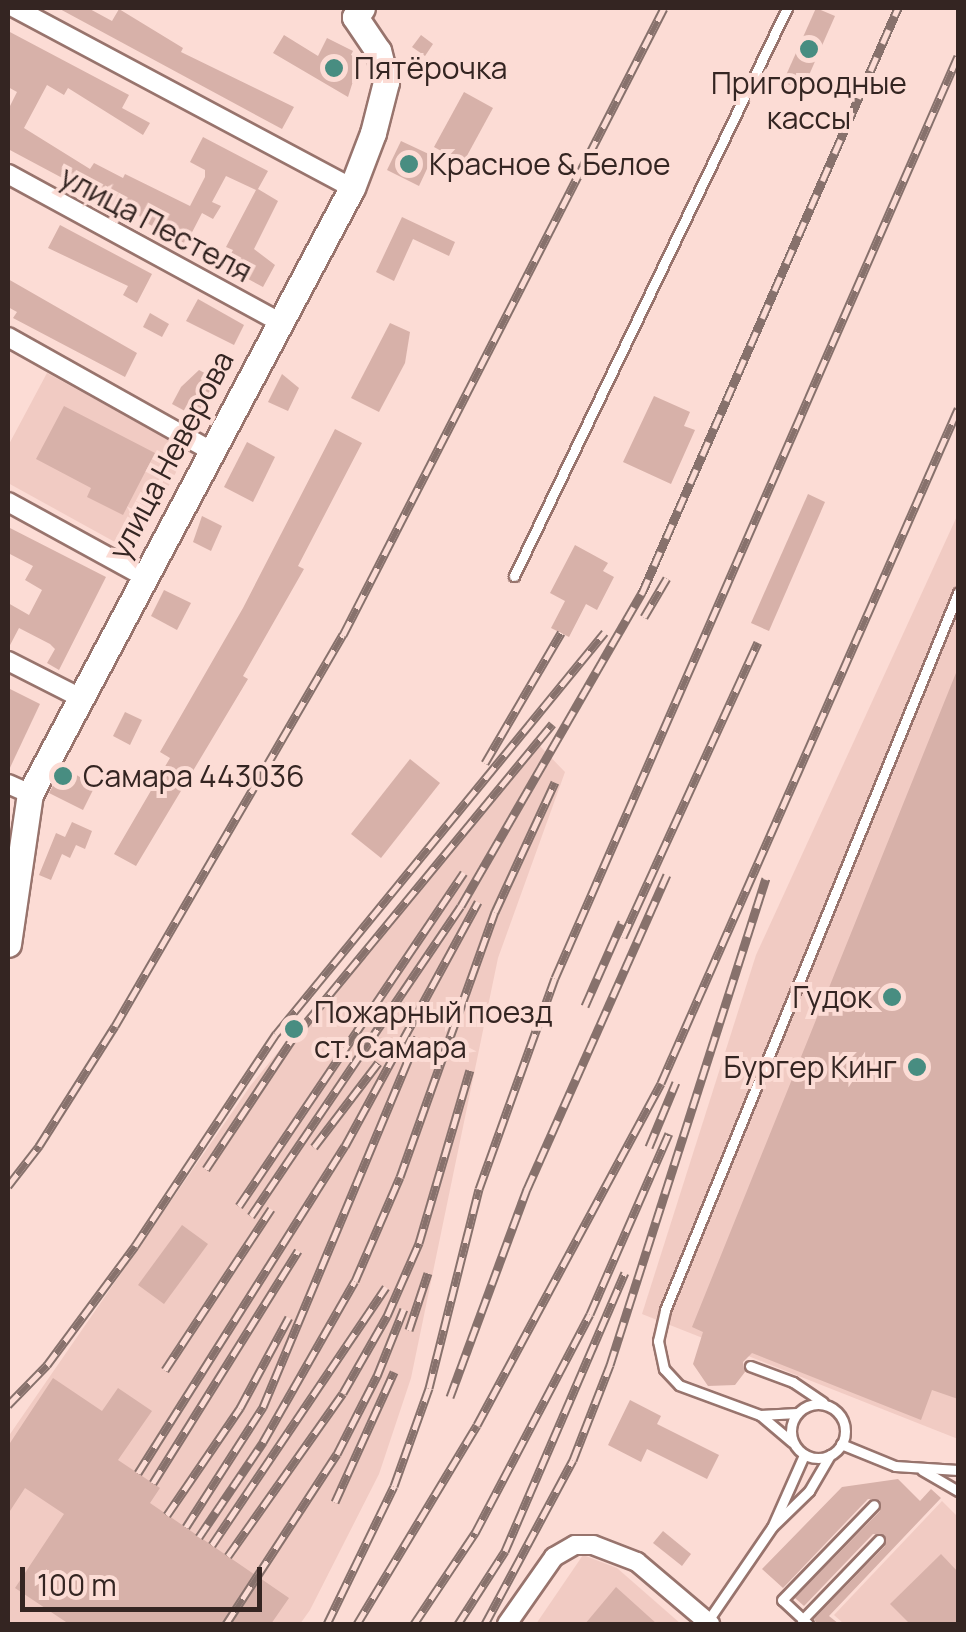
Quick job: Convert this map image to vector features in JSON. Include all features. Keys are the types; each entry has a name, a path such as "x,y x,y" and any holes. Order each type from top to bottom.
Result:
{"street":[{"path":"15,8 352,188"},
{"name":"улица Неверова","path":"8,944 19,789 78,697 352,188 386,82 378,51 354,11"},
{"name":"улица Пестеля","path":"8,174 279,322"},
{"path":"8,336 211,452"},
{"path":"8,502 143,576"},
{"path":"8,661 78,697"},
{"path":"507,1624 554,1557 575,1545 594,1544 637,1562 708,1623"}],"lane":[{"path":"514,576 787,8"},
{"path":"830,1456 804,1455 760,1415 679,1385 664,1369 658,1341 665,1310 958,593"},
{"path":"750,1366 793,1382 829,1406 844,1427 842,1444 830,1456 810,1491 772,1527"},
{"path":"793,1382 806,1406"},
{"path":"792,1442 790,1426 797,1413 806,1406 829,1406"},
{"path":"760,1415 797,1413"},
{"path":"842,1444 895,1466 958,1470"},
{"path":"708,1623 772,1527 804,1455"},
{"path":"921,1470 958,1491"},
{"path":"874,1505 782,1600 805,1622 879,1540"}],"shaded area":[{"path":"47,373 188,450 133,552 8,483 8,446"},
{"name":"Гудок","path":"958,514 958,1439 642,1314 756,955"},
{"path":"534,740 565,772 498,958 411,1378 379,1474 310,1610 300,1624 8,1624 8,1437 251,1085"},
{"path":"942,1501 958,1517 958,1624 844,1624 834,1615"},
{"path":"583,1555 617,1568 681,1624 536,1624"}],"building":[{"path":"58,8 88,8 112,21 119,9 183,48 181,52 294,107 282,129"},
{"name":"Пригородные кассы","path":"816,8 835,16 802,91 783,82"},
{"path":"8,31 129,95 122,108 150,123 143,135 68,88 64,95 47,85 24,128 90,169 94,163 123,178 125,174 190,206 205,177 205,170 190,162 203,137 268,171 258,189 278,201 254,249 275,265 263,287 224,266 233,250 226,247 256,190 226,176 212,202 221,206 213,219 202,213 186,244 8,149 8,110 17,92 8,87"},
{"name":"Пятёрочка","path":"284,35 318,56 327,38 353,51 351,55 360,59 348,97 273,53"},
{"path":"421,35 433,44 425,56 412,47"},
{"path":"464,92 493,108 463,163 434,147"},
{"name":"Красное & Белое","path":"401,141 433,156 419,186 387,170"},
{"path":"402,217 455,242 449,256 413,239 394,281 376,272"},
{"path":"60,225 152,274 137,303 123,295 128,286 48,248"},
{"path":"8,279 137,353 125,377 13,318 17,312 8,307"},
{"path":"198,299 244,325 234,345 186,321"},
{"path":"150,313 169,324 162,337 143,327"},
{"path":"390,323 410,332 405,363 379,412 351,398"},
{"path":"199,370 216,379 196,417 172,404 181,387"},
{"path":"282,374 299,388 288,411 268,402"},
{"path":"654,396 690,412 684,426 695,430 671,484 623,462"},
{"path":"64,406 155,453 123,515 87,497 91,488 36,459"},
{"path":"335,429 362,443 298,566 304,569 243,676 248,679 136,866 114,854 170,758 160,752 243,608"},
{"path":"247,442 275,457 253,502 224,487"},
{"path":"808,494 825,502 769,631 751,623"},
{"path":"202,516 222,526 211,551 193,542"},
{"path":"8,527 106,577 59,670 47,663 55,649 19,628 8,649 8,603 29,615 42,590 25,580 33,566 8,553"},
{"path":"575,545 608,563 603,571 614,577 597,610 586,604 569,637 551,628 565,601 550,593"},
{"path":"164,590 191,603 177,630 151,616"},
{"name":"Гудок","path":"958,668 958,1399 932,1390 921,1420 752,1353 743,1362 745,1372 735,1385 708,1386 693,1364 703,1332 692,1327"},
{"path":"8,688 40,704 8,772"},
{"path":"125,712 142,720 130,745 113,736"},
{"path":"410,759 440,783 381,858 351,834"},
{"path":"63,767 95,786 83,810 49,793"},
{"path":"72,822 92,831 85,849 76,845 70,858 62,854 51,880 39,875 56,833 65,837"},
{"path":"182,1225 208,1244 164,1304 138,1285"},
{"path":"53,1378 102,1411 118,1388 152,1411 118,1460 160,1488 150,1503 289,1598 271,1624 69,1624 15,1588 64,1514 25,1488 8,1514 8,1446"},
{"path":"630,1400 661,1416 657,1424 719,1455 707,1479 647,1449 641,1462 608,1445"},
{"path":"898,1479 920,1501 931,1489 941,1498 829,1616 839,1624 817,1624 814,1619 885,1546 885,1535 873,1534 804,1606 795,1598 880,1511 880,1500 868,1499 783,1588 762,1569 842,1487"},
{"path":"663,1531 691,1554 682,1566 653,1543"},
{"path":"941,1554 958,1572 958,1624 910,1624 890,1604"},
{"path":"616,1587 657,1624 585,1624"}],"railway":[{"path":"8,1186 39,1146 115,1026 343,635 664,8"},
{"path":"251,1216 461,906 642,593 898,8"},
{"path":"327,1624 394,1486 429,1388 479,1189 555,978 958,56"},
{"path":"357,1624 477,1425 661,1083 958,409"},
{"path":"644,617 667,578"},
{"path":"8,1405 47,1365 135,1246 276,1034 605,632"},
{"path":"485,763 561,633"},
{"path":"623,937 758,642"},
{"path":"206,1169 291,1041 552,724"},
{"path":"199,1537 263,1442 355,1281 400,1177 495,912 555,782"},
{"path":"239,1206 464,873"},
{"path":"450,1397 527,1189 667,875"},
{"path":"485,1624 573,1460 610,1365 766,878"},
{"path":"138,1473 345,1146 478,902"},
{"path":"585,1006 622,922"},
{"path":"186,1527 263,1407 418,1037"},
{"path":"314,1147 378,1063"},
{"path":"228,1556 343,1393 387,1316 419,1243 470,1070"},
{"path":"649,1147 676,1082"},
{"path":"414,1624 475,1533 590,1314 669,1133"},
{"path":"165,1370 271,1209"},
{"path":"153,1483 298,1251"},
{"path":"409,1330 428,1273"},
{"path":"458,1624 505,1551 625,1273"},
{"path":"212,1545 386,1287"},
{"path":"226,1624 337,1454 377,1376 404,1309"},
{"path":"167,1515 240,1408 289,1317"},
{"path":"335,1502 394,1372"}],"place":[{"name":"Пригородные кассы","path":"809,49"},
{"name":"Пятёрочка","path":"334,68"},
{"name":"Красное & Белое","path":"409,164"},
{"name":"Самара 443036","path":"63,776"},
{"name":"Гудок","path":"892,997"},
{"name":"Пожарный поезд ст. Самара","path":"294,1029"},
{"name":"Бургер Кинг","path":"917,1067"}]}
